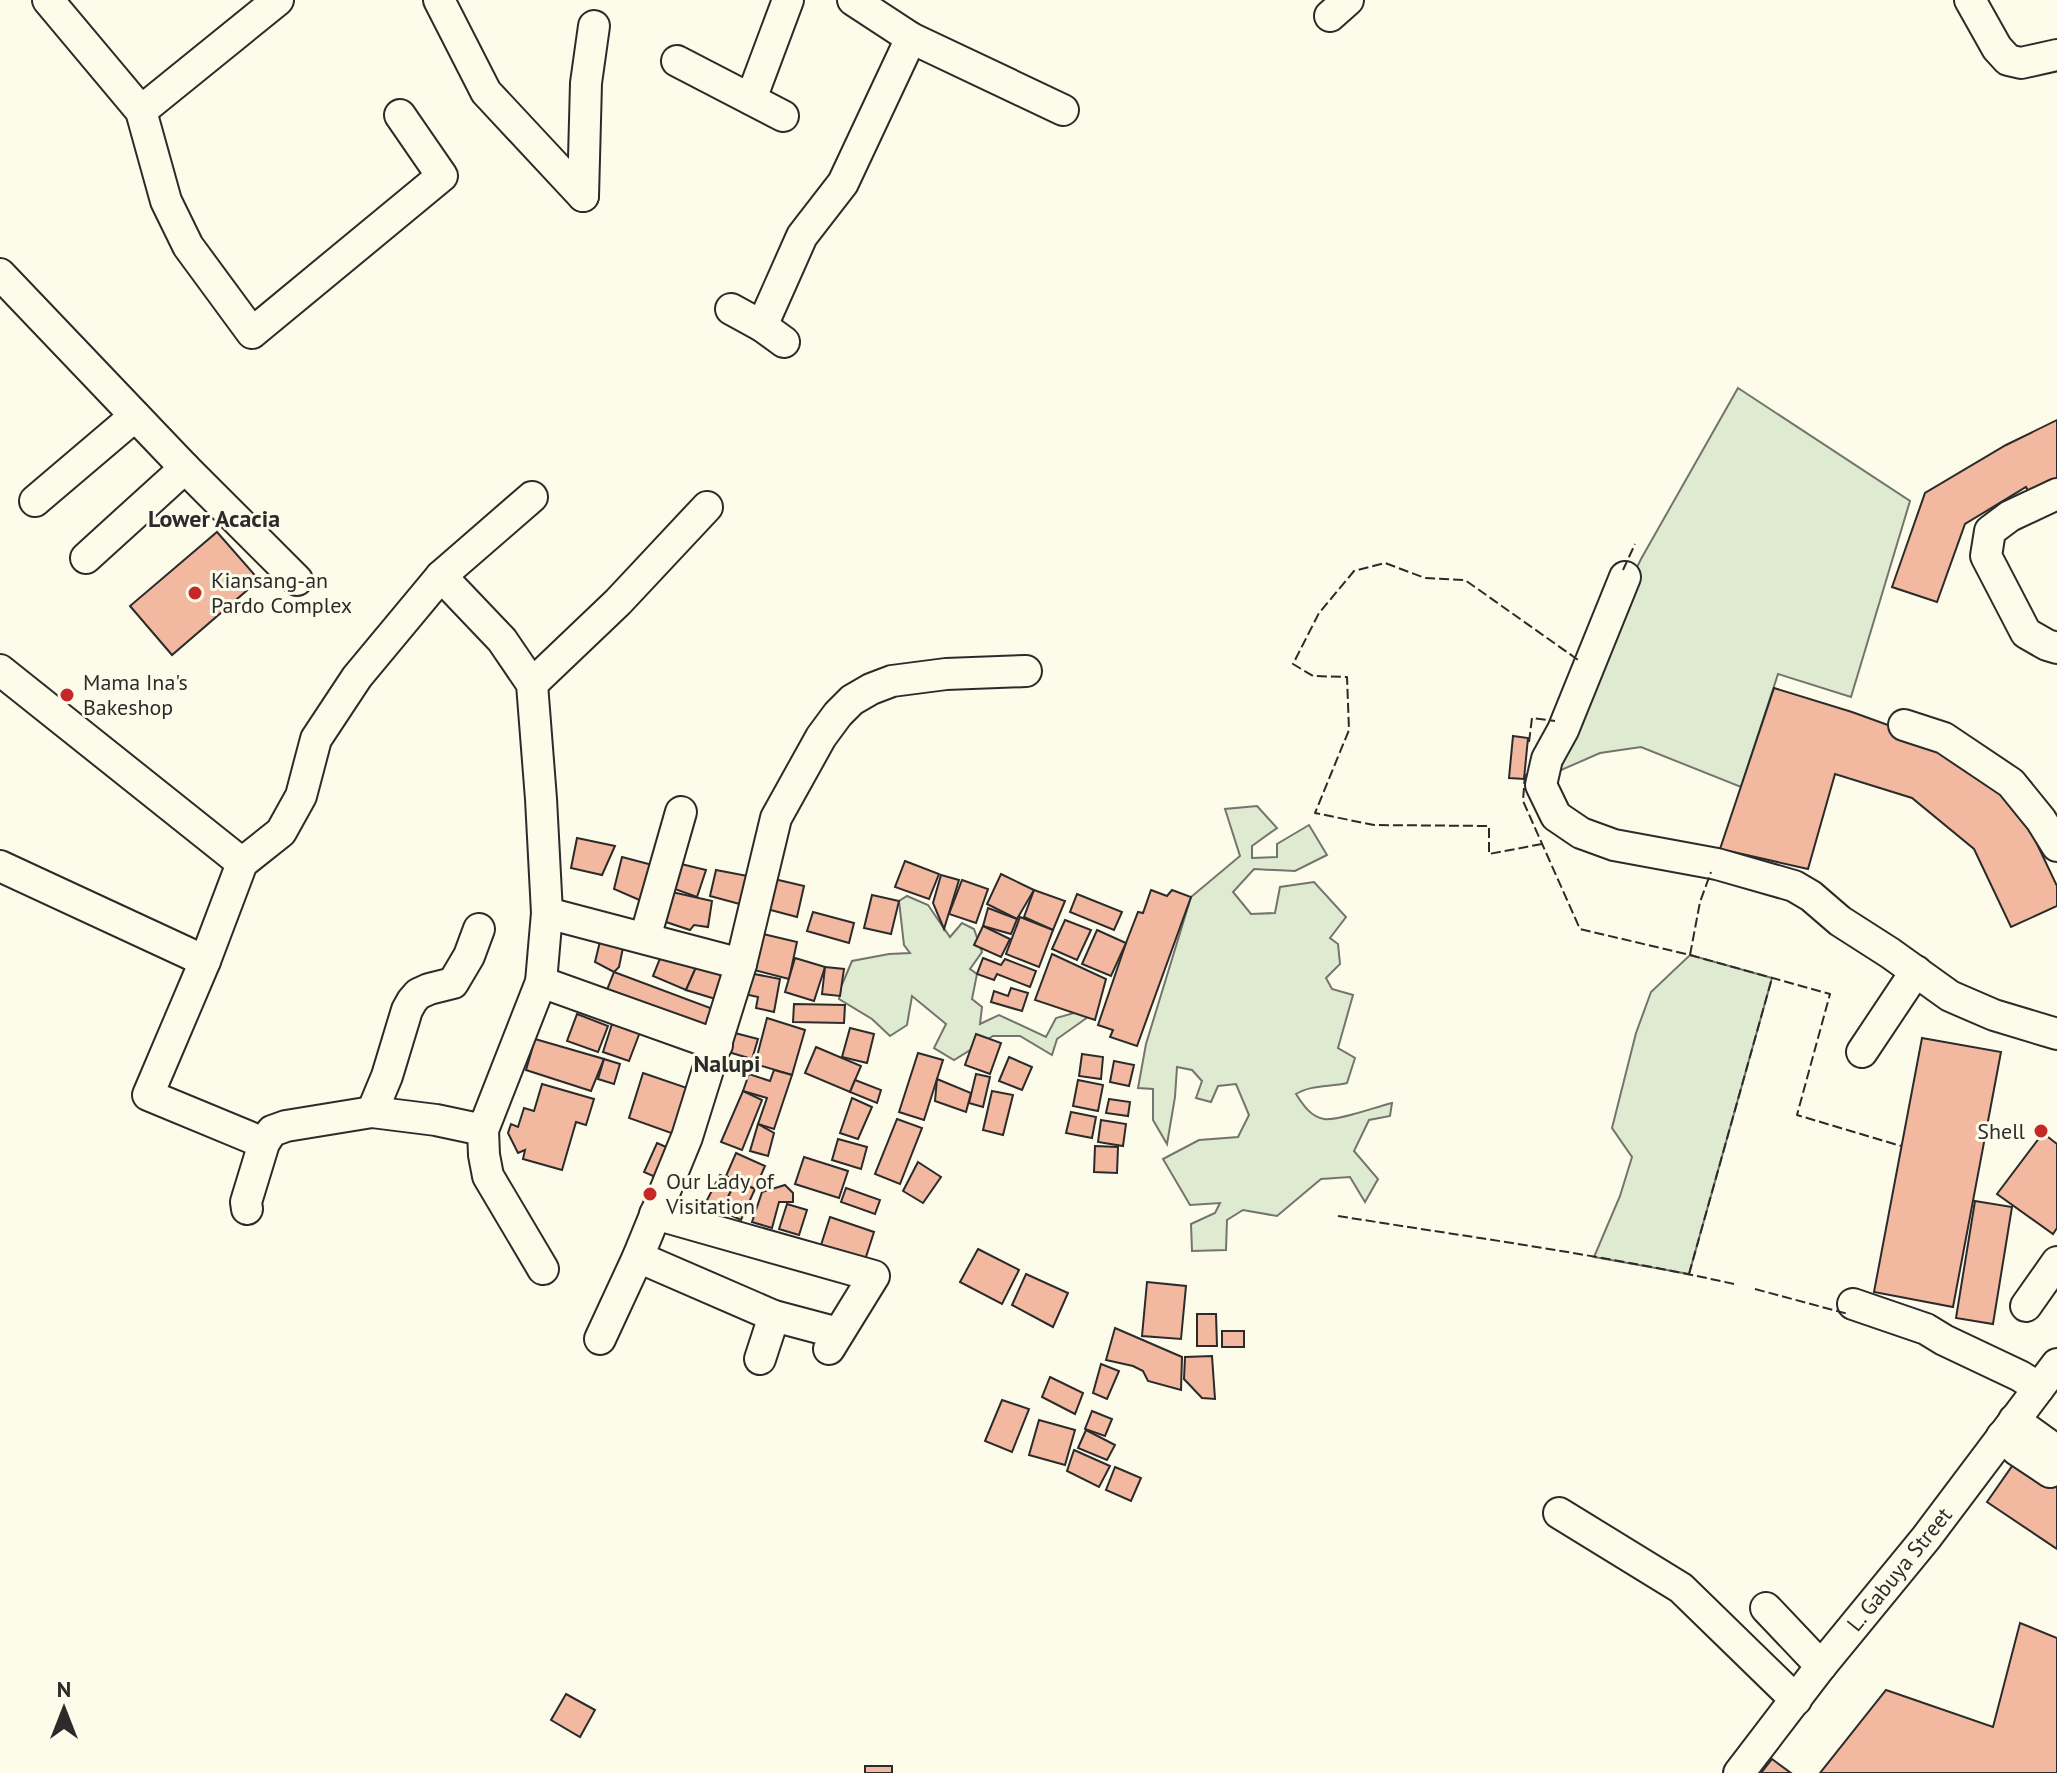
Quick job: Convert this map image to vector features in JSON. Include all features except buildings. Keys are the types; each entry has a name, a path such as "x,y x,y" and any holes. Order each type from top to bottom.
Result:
{"street":[{"path":"48,0 141,111 166,201 188,246 252,333 442,176 400,115"},
{"path":"141,111 278,0"},
{"path":"439,0 486,92 583,196 586,83 594,26"},
{"path":"751,99 788,0"},
{"path":"853,0 911,38 1063,110"},
{"path":"1970,0 1997,48 2008,60 2021,63 2057,55"},
{"path":"731,309 773,334 802,236 843,183 911,38"},
{"path":"677,61 783,116"},
{"path":"0,274 297,580"},
{"path":"35,501 135,416"},
{"path":"86,558 185,468"},
{"path":"2057,494 2010,516 1990,531 1986,556 2026,633 2057,648"},
{"path":"264,1143 148,1095 205,961 242,863 281,832 301,796 316,739 357,677 441,576 532,497"},
{"path":"532,684 618,602 707,507"},
{"path":"441,576 502,640 532,684 547,913 541,982 483,1130 488,1176 543,1269"},
{"path":"1625,577 1563,730 1547,759 1541,785 1556,816 1581,833 1614,845 1717,864 1794,886 1950,996 1994,1015 2057,1034"},
{"path":"0,670 242,863"},
{"path":"600,1339 638,1257 687,1137 741,964 776,818 821,737 852,700 892,681 946,674 1026,671"},
{"path":"1904,725 1944,738 2011,783 2041,820 2057,846"},
{"path":"645,938 681,812"},
{"path":"0,866 205,961"},
{"path":"547,913 741,964"},
{"path":"372,1112 387,1076 407,1010 418,994 453,983 465,965 479,929"},
{"path":"1862,1052 1916,971"},
{"path":"541,982 717,1045"},
{"path":"247,1209 246,1202 264,1143 272,1131 286,1126 372,1112 483,1130"},
{"path":"638,1257 834,1341 874,1276 655,1214"},
{"path":"2026,1306 2055,1271"},
{"path":"1853,1304 1926,1329 2039,1388"},
{"path":"760,1359 774,1316"},
{"name":"L. Gabuya Street","path":"1739,1773 1821,1666 1926,1538 2057,1364"},
{"path":"2008,1428 2053,1462"},
{"path":"1559,1513 1681,1588 1796,1700"},
{"path":"1766,1608 1821,1666"}],"green space":[{"path":"1738,388 1910,501 1851,697 1778,674 1741,787 1641,747 1600,753 1559,771 1615,613 1641,559"},
{"path":"1257,806 1277,828 1252,846 1252,858 1277,857 1277,844 1309,825 1327,855 1295,871 1254,869 1233,892 1251,914 1275,913 1280,887 1314,882 1346,917 1330,938 1338,944 1340,964 1326,978 1332,989 1353,995 1338,1048 1355,1058 1347,1083 1296,1094 1311,1113 1324,1119 1348,1116 1392,1103 1390,1116 1369,1120 1354,1151 1378,1179 1365,1202 1350,1177 1321,1179 1277,1216 1243,1210 1227,1220 1226,1250 1192,1251 1191,1224 1215,1213 1220,1203 1190,1205 1163,1159 1199,1140 1238,1137 1249,1115 1236,1084 1218,1086 1211,1102 1196,1098 1202,1081 1192,1070 1177,1067 1167,1144 1153,1120 1153,1089 1138,1088 1146,1044 1191,897 1240,856 1225,809"},
{"path":"907,896 928,905 950,937 962,923 974,929 982,952 970,969 977,974 972,999 982,1007 980,1024 999,1015 1046,1037 1056,1018 1081,1011 1088,1017 1057,1039 1052,1055 1020,1036 993,1036 954,1060 934,1048 946,1024 912,996 907,1025 890,1036 872,1019 839,999 852,961 910,953 904,945 899,901"},
{"path":"1690,955 1772,978 1689,1274 1594,1257 1620,1196 1632,1157 1612,1128 1636,1033 1651,992"}],"fence":[{"path":"1623,570 1635,544"},
{"path":"1542,844 1489,854 1489,826 1374,825 1315,813 1349,730 1347,677 1313,676 1293,664 1319,613 1354,571 1385,563 1425,578 1465,580 1581,662"},
{"path":"1529,742 1532,718 1555,721"},
{"path":"1525,774 1523,801 1580,929 1690,955 1830,994 1797,1115 1901,1146"},
{"path":"1690,955 1700,902 1711,872"},
{"path":"1689,1274 1772,978"},
{"path":"1338,1216 1586,1255 1734,1284"},
{"path":"1755,1289 1848,1314"}],"place":[{"name":"Kiansang-an Pardo Complex","path":"195,593"},
{"name":"Mama Ina's Bakeshop","path":"67,695"},
{"name":"Shell","path":"2041,1131"},
{"name":"Our Lady of Visitation","path":"650,1194"}],"district":[{"name":"Lower Acacia","path":"214,518"},
{"name":"Nalupi","path":"727,1063"}]}
